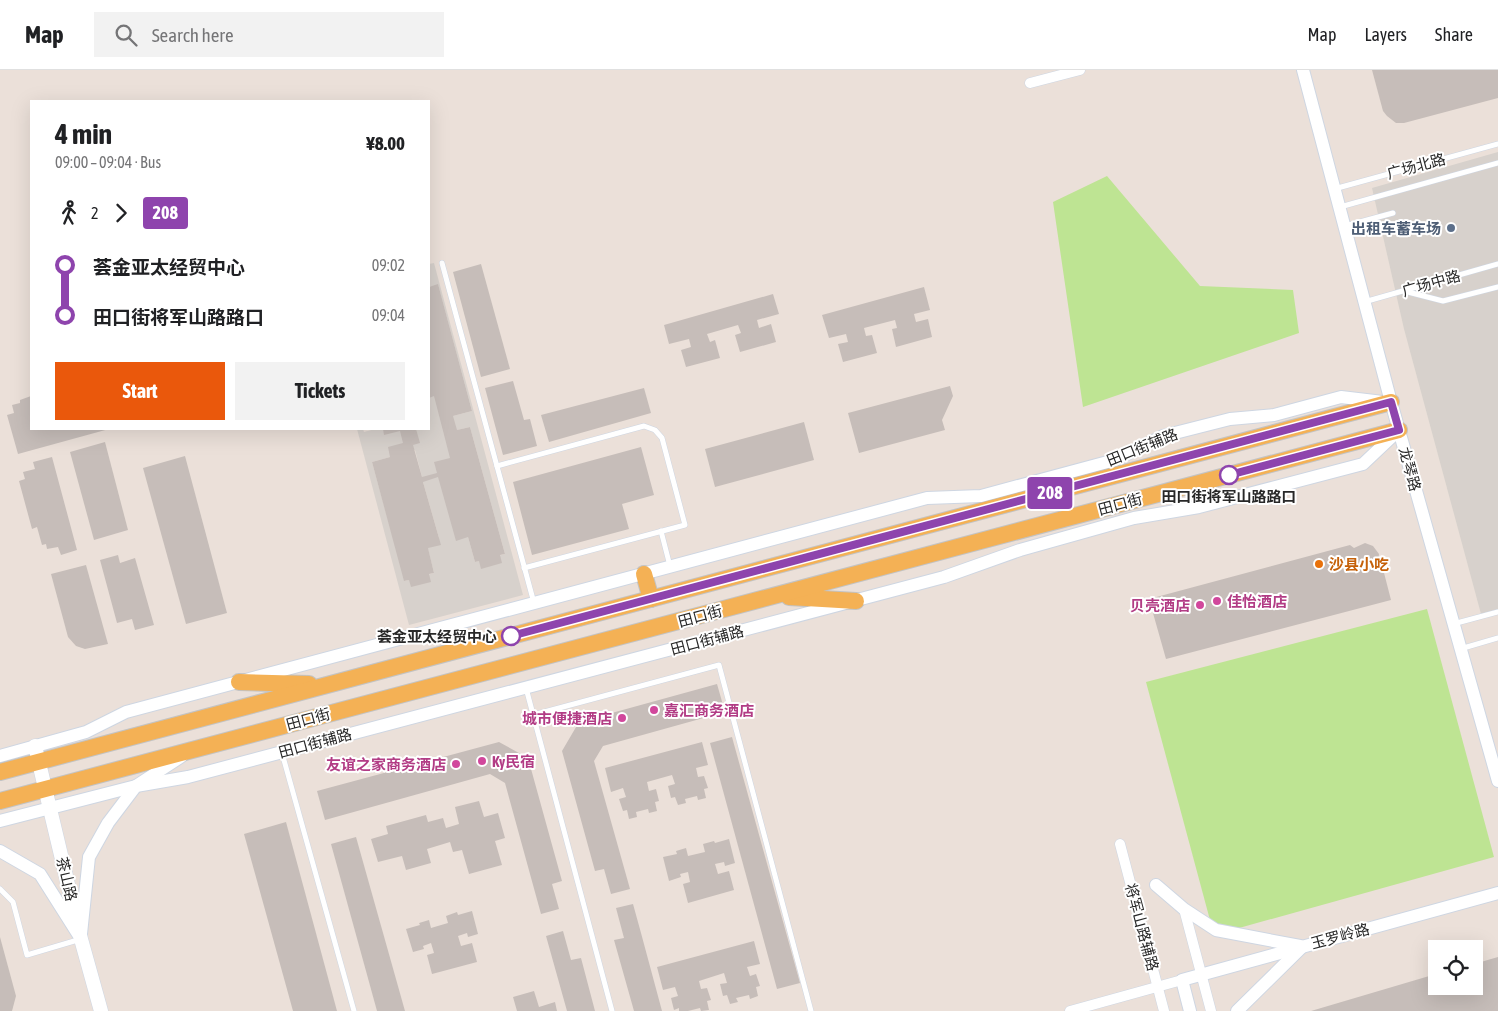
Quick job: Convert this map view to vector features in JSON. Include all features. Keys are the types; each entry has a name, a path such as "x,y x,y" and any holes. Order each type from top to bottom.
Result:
{"main road":[{"name":"田口街","path":"0,772 37,754 329,684 1391,402"},
{"name":"田口街","path":"0,801 1399,430"},
{"path":"644,574 651,599"},
{"path":"774,596 856,601"},
{"path":"239,682 329,684"},
{"name":"茶山路","path":"37,754 80,938 101,1011"}],"street":[{"path":"1030,83 1080,70"},
{"name":"龙琴路","path":"1303,70 1391,402 1452,624 1498,781"},
{"name":"田口街辅路","path":"0,756 37,754 126,712 927,498 981,496 1115,460 1163,436 1230,419 1274,415 1341,397 1391,402"},
{"name":"田口街辅路","path":"0,822 136,786 188,777 856,601 944,577 1020,550 1134,518 1199,507 1363,464 1399,430"},
{"path":"80,938 89,857 108,823 136,786 191,750"},
{"name":"将军山路辅路","path":"1120,844 1164,1011"},
{"path":"0,850 40,874 80,938"},
{"path":"1156,884 1184,909 1216,930 1303,947"},
{"name":"玉罗岭路","path":"1182,980 1498,893"},
{"path":"1184,909 1211,1011"},
{"path":"1237,1011 1303,947"},
{"path":"1070,1011 1182,980 1190,1011"}],"lane":[{"name":"广场北路","path":"1334,189 1498,144"},
{"path":"1339,207 1498,163"},
{"path":"1344,226 1393,213"},
{"path":"442,263 534,603"},
{"name":"广场中路","path":"1364,302 1498,264"},
{"path":"1403,291 1443,301 1498,287"},
{"path":"497,466 644,426 655,430 662,438 685,524 524,568"},
{"path":"661,531 670,567"},
{"path":"1452,624 1498,612"},
{"path":"1460,649 1498,638"},
{"path":"533,715 719,665 811,1011"},
{"path":"526,688 612,1011"},
{"path":"282,752 354,1011"},
{"path":"0,889 13,902 27,955 80,938"}],"green space":[{"path":"1107,176 1200,286 1293,290 1299,333 1083,407 1053,202"},
{"path":"1427,609 1494,857 1214,935 1146,682"}],"shaded area":[{"path":"1498,152 1498,609 1481,614 1404,329 1372,188"},
{"path":"434,263 523,595 409,625 357,430 363,430 364,432 371,430 430,430 430,380 432,379 430,370 430,330 453,416 472,411 438,285 430,287 430,264","holes":["470,427 505,554 475,562 468,537 480,534 453,431","415,450 422,477 406,481 403,453","390,457 428,549 434,573 405,581 372,462","423,482 439,538 407,486"]}],"building":[{"path":"1372,70 1498,70 1498,98 1404,123 1396,123 1383,111"},
{"path":"481,264 510,369 481,377 453,272"},
{"path":"438,284 472,411 453,416 457,430 470,427 505,554 500,555 502,563 481,569 479,561 475,562 468,537 456,541 438,477 423,482 441,545 428,548 434,573 429,574 431,582 411,587 409,580 404,581 372,462 390,457 388,447 403,443 400,431 384,435 383,430 416,430 420,443 413,445 422,477 437,473 434,462 450,458 434,396 430,398 430,287"},
{"path":"924,287 930,310 914,314 916,322 928,319 932,337 896,347 892,329 897,328 895,320 864,328 866,336 872,335 877,353 843,362 838,344 848,342 846,334 829,338 822,315"},
{"path":"773,294 779,314 757,320 759,328 771,324 776,342 740,352 735,335 741,333 738,325 707,334 710,342 715,340 720,358 686,367 681,350 691,347 689,339 669,344 664,325"},
{"path":"513,381 524,420 530,419 537,446 503,455 485,388"},
{"path":"950,386 953,396 942,420 945,430 859,453 848,413"},
{"path":"644,388 651,413 549,442 541,415"},
{"path":"30,396 30,430 105,430 18,454 7,415 14,413 12,405 20,403 20,400"},
{"path":"804,422 814,460 715,487 705,449"},
{"path":"105,442 128,530 94,540 70,452"},
{"path":"641,447 654,495 622,504 629,529 532,555 513,482"},
{"path":"185,456 227,613 186,624 143,468"},
{"path":"52,457 77,550 61,555 58,547 47,549 46,544 42,545 37,527 32,529 19,481 25,479 23,472 35,469 33,462"},
{"path":"1365,543 1373,546 1379,554 1378,563 1382,565 1391,600 1166,659 1149,599 1350,545 1354,548"},
{"path":"118,555 120,563 135,558 154,625 135,630 132,619 117,623 100,560"},
{"path":"86,565 108,644 85,649 76,646 68,637 51,574"},
{"path":"717,684 725,712 603,746 594,761 630,889 611,894 604,869 595,871 562,751 579,722"},
{"path":"732,737 800,983 777,989 710,743"},
{"path":"499,742 528,758 562,881 552,884 559,909 541,914 505,783 490,774 325,820 317,791"},
{"path":"702,742 708,765 696,768 698,777 704,776 708,788 704,789 706,798 698,800 697,796 685,799 686,803 678,805 675,797 671,798 668,786 675,784 672,775 647,782 649,791 656,789 659,801 655,802 657,811 649,813 648,809 636,812 637,817 629,819 627,810 623,811 619,799 626,797 623,788 611,792 605,768"},
{"path":"479,801 484,817 498,813 505,838 495,841 502,865 469,874 462,850 453,852 450,842 427,849 431,863 406,870 402,856 378,862 371,839 388,834 386,826 426,815 428,822 443,818 446,828 459,824 455,807"},
{"path":"286,822 337,1011 293,1011 244,834"},
{"path":"356,837 405,1011 377,1011 331,844"},
{"path":"729,839 735,863 725,866 724,862 715,864 718,874 729,871 734,890 688,903 683,884 690,882 688,872 680,874 681,877 669,881 663,857 677,854 676,851 686,848 688,856 705,852 703,844"},
{"path":"633,904 662,1011 634,1011 614,940 624,938 616,908"},
{"path":"472,911 478,934 468,937 467,933 458,936 461,946 472,943 477,962 432,974 427,955 434,953 431,943 423,946 424,949 413,952 406,929 429,920 431,928 448,923 446,916 457,912 458,915"},
{"path":"563,931 571,960 581,958 595,1011 567,1011 546,936"},
{"path":"0,937 16,996 12,1011 0,1011"},
{"path":"754,941 760,964 747,967 750,976 756,974 760,986 756,987 758,996 750,999 749,995 736,998 738,1002 730,1004 727,995 723,996 720,984 727,983 724,973 699,981 701,989 707,988 711,1000 707,1001 709,1010 701,1011 700,1008 679,1011 679,1008 674,1010 671,998 678,996 675,987 663,990 657,967"},
{"path":"1498,957 1498,1011 1311,1011 1428,976 1428,995 1483,995 1483,961"},
{"path":"534,991 539,1007 555,1002 557,1011 517,1011 513,997"}],"bus line":[{"name":"208","path":"511,636 1391,402 1399,430 1229,475"}],"place":[{"name":"出租车蓄车场","path":"1451,228"},
{"name":"田口街将军山路路口","path":"1229,475"},
{"name":"沙县小吃","path":"1319,564"},
{"name":"佳怡酒店","path":"1217,601"},
{"name":"贝壳酒店","path":"1200,605"},
{"name":"荟金亚太经贸中心","path":"511,636"},
{"name":"嘉汇商务酒店","path":"654,710"},
{"name":"城市便捷酒店","path":"622,718"},
{"name":"Ky民宿","path":"482,761"},
{"name":"友谊之家商务酒店","path":"456,764"}]}
